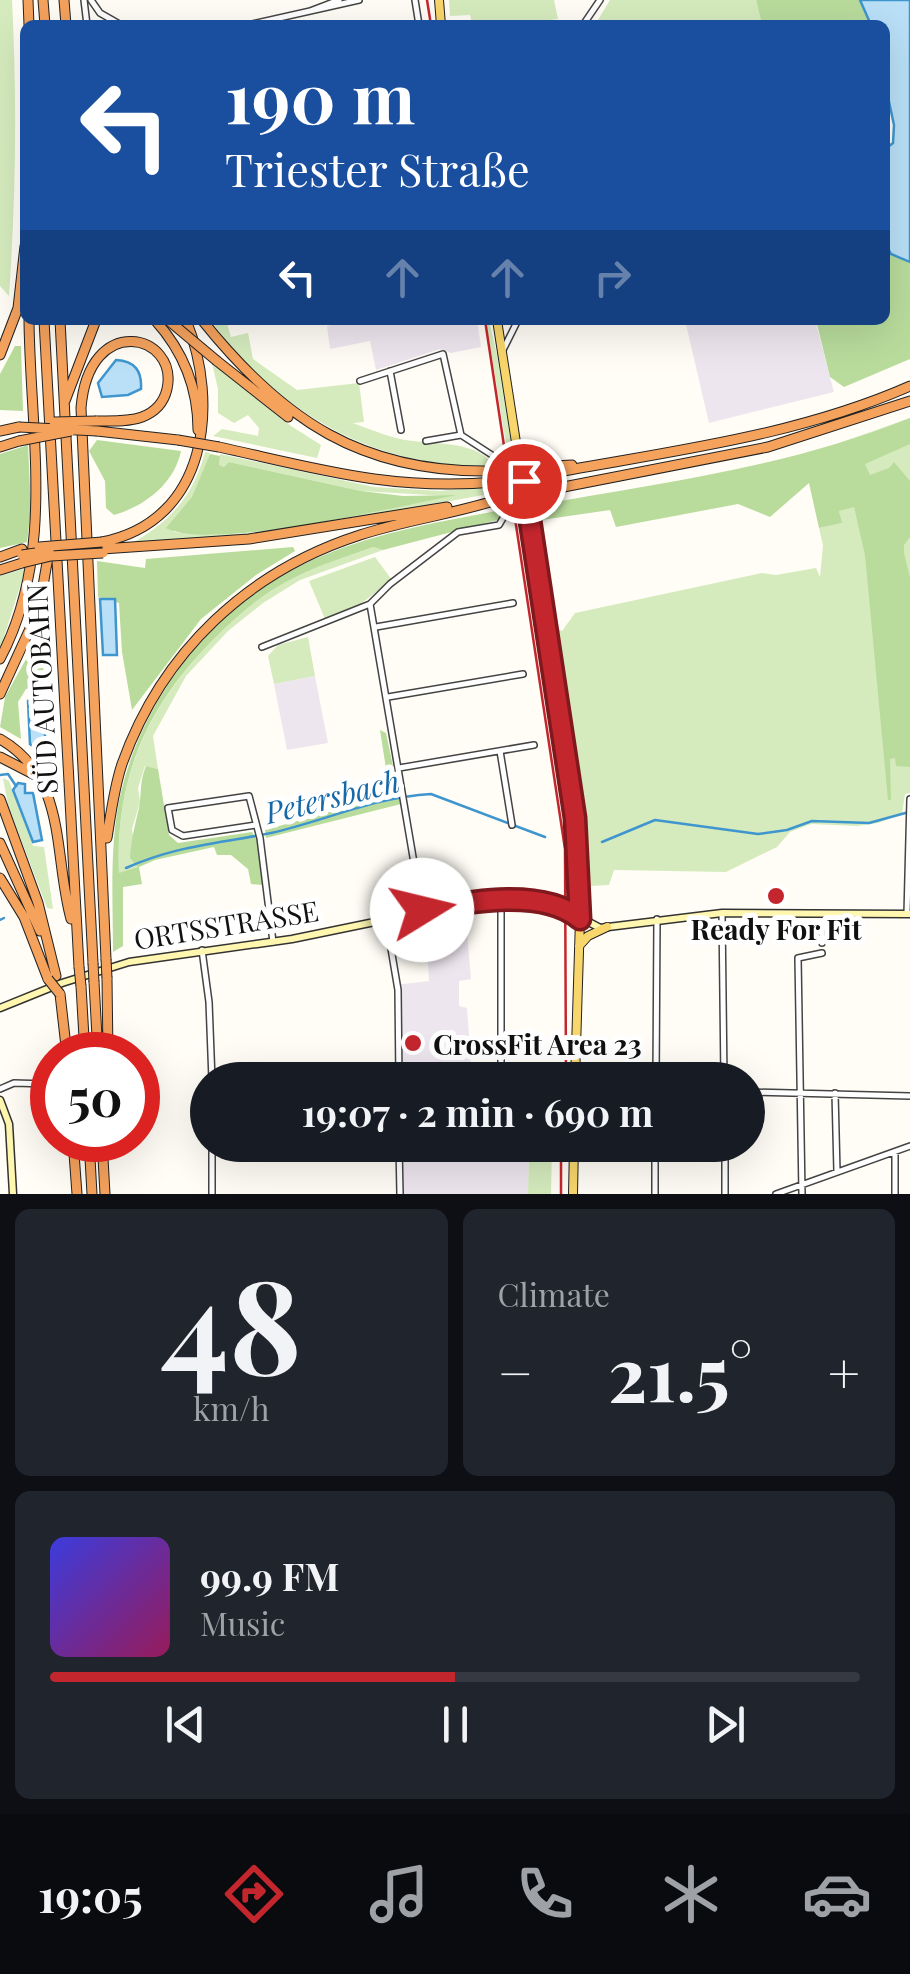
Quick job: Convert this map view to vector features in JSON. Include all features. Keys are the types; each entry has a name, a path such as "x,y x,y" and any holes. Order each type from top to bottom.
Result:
{"highway":[{"path":"0,355 18,308 20,290"},
{"path":"0,660 21,608 34,544 37,509 29,325"},
{"name":"SÜD AUTOBAHN","path":"44,325 84,1032"},
{"name":"SÜD AUTOBAHN","path":"60,325 97,1032"},
{"path":"64,404 94,325"},
{"path":"159,325 182,358 194,393 198,429 190,472"},
{"path":"174,325 288,417 342,446 407,467 495,475"},
{"path":"0,570 22,555 51,556 102,548 157,516 190,472 200,448 205,410 202,371 188,325"},
{"path":"206,325 249,376 330,436 402,462 495,475"},
{"path":"0,447 20,441 79,430 96,426 134,418 158,407 164,399 168,377 162,358 137,342 105,349 90,366 82,392 104,851 108,1032"},
{"path":"41,426 50,422 96,426 368,480 443,486 766,433 841,412 910,386"},
{"path":"0,558 294,534 500,499 768,447 910,401"},
{"path":"0,430 41,426 79,430"},
{"path":"536,471 604,462"},
{"path":"104,851 117,782 136,729 158,688 213,620 268,577 319,550 376,530 500,499"},
{"path":"0,694 39,609 48,568 49,514 53,504"},
{"path":"0,739 26,759 41,778 55,814 67,905 77,941"},
{"path":"0,757 41,778"},
{"path":"0,799 34,892 52,977"},
{"path":"0,843 21,883 52,977"},
{"path":"0,878 24,917 60,994 64,1032"},
{"path":"75,1162 77,1194"},
{"path":"91,1162 92,1194"},
{"path":"103,1162 105,1194"}],"main road":[{"path":"501,325 575,818 580,919 576,1062"},
{"name":"ORTSSTRASSE","path":"0,1008 115,965 273,942 422,910 500,901 557,905 594,927 607,927"},
{"path":"579,946 588,936 607,927 657,919 722,914 909,914"},
{"path":"0,1100 9,1124 13,1194"},
{"path":"573,1194 574,1162"}],"street":[{"path":"87,0 112,20"},
{"path":"308,13 339,0"},
{"path":"273,20 359,0"},
{"path":"503,350 516,325"},
{"path":"262,647 370,604 458,532 499,524 506,510 497,460 461,435 446,357 439,353 360,381"},
{"path":"390,370 401,430"},
{"path":"426,441 461,435"},
{"path":"370,604 422,910"},
{"path":"376,626 513,604"},
{"path":"388,697 523,674"},
{"path":"399,768 534,745"},
{"path":"500,751 512,825"},
{"path":"256,825 183,836 172,830 168,808 249,796 260,836 273,942"},
{"path":"909,802 909,914"},
{"path":"500,901 501,1062"},
{"path":"722,914 724,1062"},
{"path":"386,918 398,990 399,1062"},
{"path":"656,1062 657,919"},
{"path":"822,930 822,943"},
{"path":"202,950 211,1062"},
{"path":"802,1194 798,958 822,953"},
{"path":"0,1089 14,1082 30,1083"},
{"path":"765,1092 910,1096"},
{"path":"835,1094 837,1172"},
{"path":"776,1194 910,1146"},
{"path":"895,1152 895,1194"},
{"path":"212,1162 212,1194"},
{"path":"400,1162 400,1194"},
{"path":"655,1194 656,1162"},
{"path":"725,1162 725,1194"}],"shaded area":[{"path":"478,325 481,347 451,353 440,349 376,370 370,341 330,349 327,326"},
{"path":"686,325 816,325 834,392 709,423"},
{"path":"315,676 328,743 287,750 274,684"},
{"path":"465,909 471,979 459,981 459,1006 467,1008 471,1062 396,1062 394,985 429,981 427,943 438,940 436,914"},
{"path":"399,1162 529,1162 528,1194 400,1194"}],"green space":[{"path":"0,0 12,0 14,37 15,148 9,296 0,286"},
{"path":"449,0 554,0 558,19 471,20 470,15 450,16"},
{"path":"610,0 756,0 761,20 598,20"},
{"path":"756,0 860,0 869,20 761,20"},
{"path":"890,252 910,262 910,359 844,387 830,377 817,325 890,325"},
{"path":"214,325 227,325 231,337 248,333 253,359 297,390 359,383 364,422 353,423 400,439 464,447 486,457 493,465 438,463 404,456 340,433 283,397"},
{"path":"487,325 490,325 497,355 557,732 570,849 570,896 550,719"},
{"path":"15,346 21,346 23,411 0,410 0,374"},
{"path":"212,363 321,445 317,458 213,436 222,429 258,436 259,428 248,415 234,423 218,413"},
{"path":"910,418 910,793 905,794 902,814 858,826 811,824 790,832 777,847 726,872 614,870 609,885 590,886 556,628 562,631 575,613 762,573 776,575 816,568 820,577 823,545 819,528 841,523 842,442"},
{"path":"910,418 910,444 865,464 870,475 894,462 910,481 910,537 904,553 910,577 910,767 896,766 895,758 890,759 891,800 865,555 854,507 839,511 842,523 819,528 809,483 770,517 738,504 616,527 610,510 541,520 537,505 773,461"},
{"path":"97,440 181,451 172,474 156,492 137,506 114,515 106,508 105,481 89,451"},
{"path":"28,445 31,508 27,542 0,548 0,454"},
{"path":"205,452 210,453 203,474 174,532 242,534 277,530 447,496 361,491 229,462 224,467 219,465 220,454 374,487 439,491 497,486 500,492 295,529 222,538 132,543 179,506"},
{"path":"210,454 220,456 219,465 224,467 229,462 361,491 403,496 457,495 263,531 189,534 166,528 192,497"},
{"path":"507,509 509,517 383,550 373,547 303,573 251,605 191,664 153,717 130,775 119,838 119,873 138,867 130,858 146,766 158,769 169,835 178,843 252,832 257,840 263,885 251,884 248,869 231,855 217,855 214,847 139,867 142,884 123,887 123,946 113,952 113,852 121,792 149,717 194,650 252,595 322,556 390,533"},
{"path":"293,547 295,551 256,575 201,619 132,710 119,603 98,597 97,561 145,568 146,559"},
{"path":"373,547 383,550 300,580 263,603 228,631 186,676 153,736 158,769 145,766 138,788 140,802 132,829 138,867 119,874 119,839 130,775 153,718 170,691 232,621 272,590 313,569"},
{"path":"375,557 392,580 359,605 325,619 309,581"},
{"path":"26,568 1,646 0,648 0,576"},
{"path":"308,637 315,676 274,684 268,656 278,645"},
{"path":"35,643 44,645 43,685 26,689 18,702 21,739 0,727 5,697"},
{"path":"380,730 386,733 401,804 266,838 265,830 378,798 389,788"},
{"path":"3,778 9,781 33,846 44,847 53,909 47,908 8,805"},
{"path":"529,1162 552,1162 551,1194 528,1194"}],"water":[{"path":"860,0 910,0 910,262 890,252 890,145 894,125 890,106 890,20 869,20"},
{"path":"116,360 136,368 141,389 128,395 102,397 98,383"},
{"path":"100,599 115,599 117,655 103,655"},
{"path":"38,694 45,700 45,745 51,757 48,767 44,755 30,744 28,701"},
{"path":"18,783 25,784 25,793 33,793 42,840 33,842 13,790"}],"waterway":[{"path":"0,775 8,774 16,786"},
{"name":"Petersbach","path":"126,868 180,850 271,833 370,804 431,794 545,837"},
{"name":"Petersbach","path":"602,842 655,820 758,834 812,821 869,823 909,812"},
{"name":"Petersbach","path":"0,920 4,918"}],"tram line":[{"path":"427,0 430,20"},
{"path":"486,325 565,849 566,1062"},
{"path":"561,1162 561,1194"}],"place":[{"name":"Ready For Fit","path":"776,896"},
{"name":"CrossFit Area 23","path":"413,1043"}],"route":[{"path":"422,910 515,900 560,906 580,919 575,818 524,481"}]}
